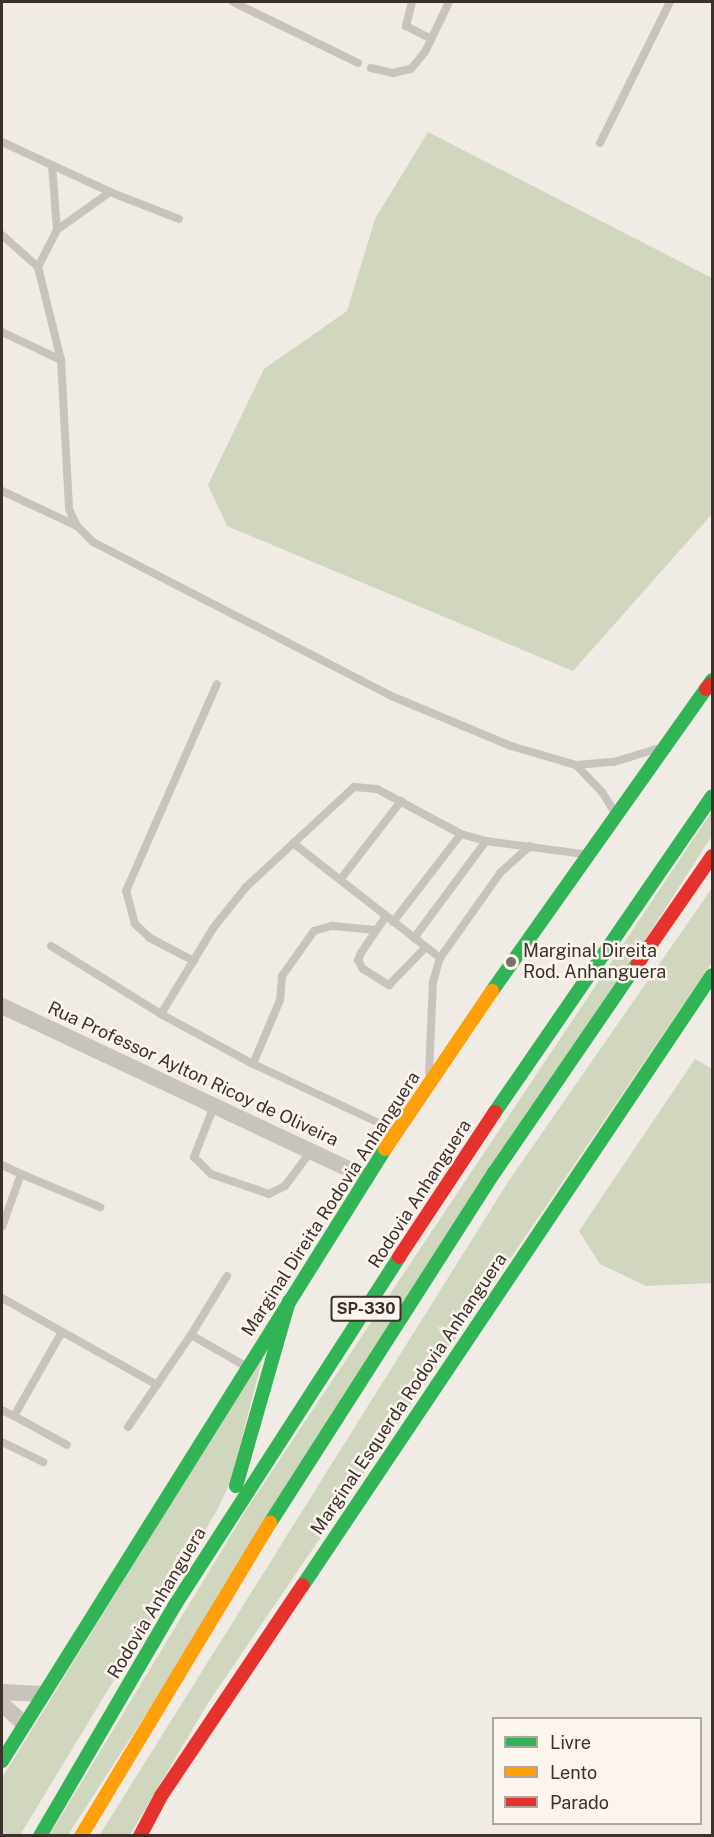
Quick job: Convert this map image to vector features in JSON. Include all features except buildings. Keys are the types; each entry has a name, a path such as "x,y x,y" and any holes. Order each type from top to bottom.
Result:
{"main road":[{"name":"Marginal Direita Rodovia Anhanguera","path":"2,1761 397,1131 615,814 710,684"},
{"name":"Rodovia Anhanguera","path":"40,1836 175,1605 468,1152 712,796"},
{"name":"SP-330","path":"81,1836 322,1437 516,1140 712,856"},
{"name":"Marginal Esquerda Rodovia Anhanguera","path":"140,1836 161,1796 712,975"},
{"path":"175,1605 241,1476 289,1301"}],"street":[{"name":"Rua Professor Aylton Ricoy de Oliveira","path":"2,1006 367,1178"},
{"path":"2,1692 43,1695"},
{"path":"2,1704 24,1724"}],"lane":[{"path":"233,2 358,63"},
{"path":"412,2 406,26 431,39"},
{"path":"371,68 393,73 411,69 431,39 449,2"},
{"path":"600,143 670,2"},
{"path":"2,142 110,192 179,219"},
{"path":"52,165 57,230"},
{"path":"38,267 57,230 110,192"},
{"path":"2,235 38,267 61,360 69,508 77,526"},
{"path":"2,332 61,360"},
{"path":"2,491 77,526 93,542 389,695 511,746 576,765 614,762 664,746"},
{"path":"194,961 150,938 135,924 126,891 218,684"},
{"path":"576,765 602,792 615,814"},
{"path":"161,1014 194,961 246,887 354,787 377,789 461,834 486,841 587,855"},
{"path":"340,880 401,801"},
{"path":"426,947 389,985 358,960 376,930 390,919 461,834"},
{"path":"414,938 486,841"},
{"path":"293,843 440,958"},
{"path":"428,1085 433,982 440,958 501,872 530,846"},
{"path":"253,1064 280,1000 282,976 314,931 332,926 376,930"},
{"path":"51,946 161,1014 253,1064 397,1131"},
{"path":"214,1106 194,1157 211,1174 269,1194 285,1186 311,1151"},
{"path":"2,1165 100,1207"},
{"path":"2,1227 21,1174"},
{"path":"128,1426 191,1335 227,1276"},
{"path":"2,1298 157,1384"},
{"path":"14,1416 62,1332"},
{"path":"191,1335 248,1367"},
{"path":"2,1410 67,1445"},
{"path":"2,1442 43,1462"}],"green space":[{"path":"428,132 712,278 712,514 573,671 227,526 208,485 264,369 347,311 375,219"},
{"path":"712,811 712,836 68,1835 49,1836 248,1507"},
{"path":"712,888 712,962 208,1703 130,1835 99,1836 508,1182"},
{"path":"695,1059 712,1069 712,1283 646,1286 600,1264 579,1231"},
{"path":"264,1353 230,1483 216,1512 20,1835 2,1836 2,1778"}],"traffic: fast":[{"path":"492,991 712,680"},
{"path":"495,1112 712,796"},
{"path":"270,1523 494,1173 638,963"},
{"path":"303,1585 712,975"},
{"path":"2,1761 385,1149"},
{"path":"40,1836 175,1605 399,1257"},
{"path":"236,1486 289,1301"}],"traffic: slow":[{"path":"385,1149 492,991"},
{"path":"81,1836 270,1523"}],"traffic: jam":[{"path":"706,689 712,683"},
{"path":"638,963 712,856"},
{"path":"399,1257 495,1112"},
{"path":"140,1836 161,1796 303,1585"}],"place":[{"name":"Marginal Direita Rod. Anhanguera","path":"511,962"}]}
